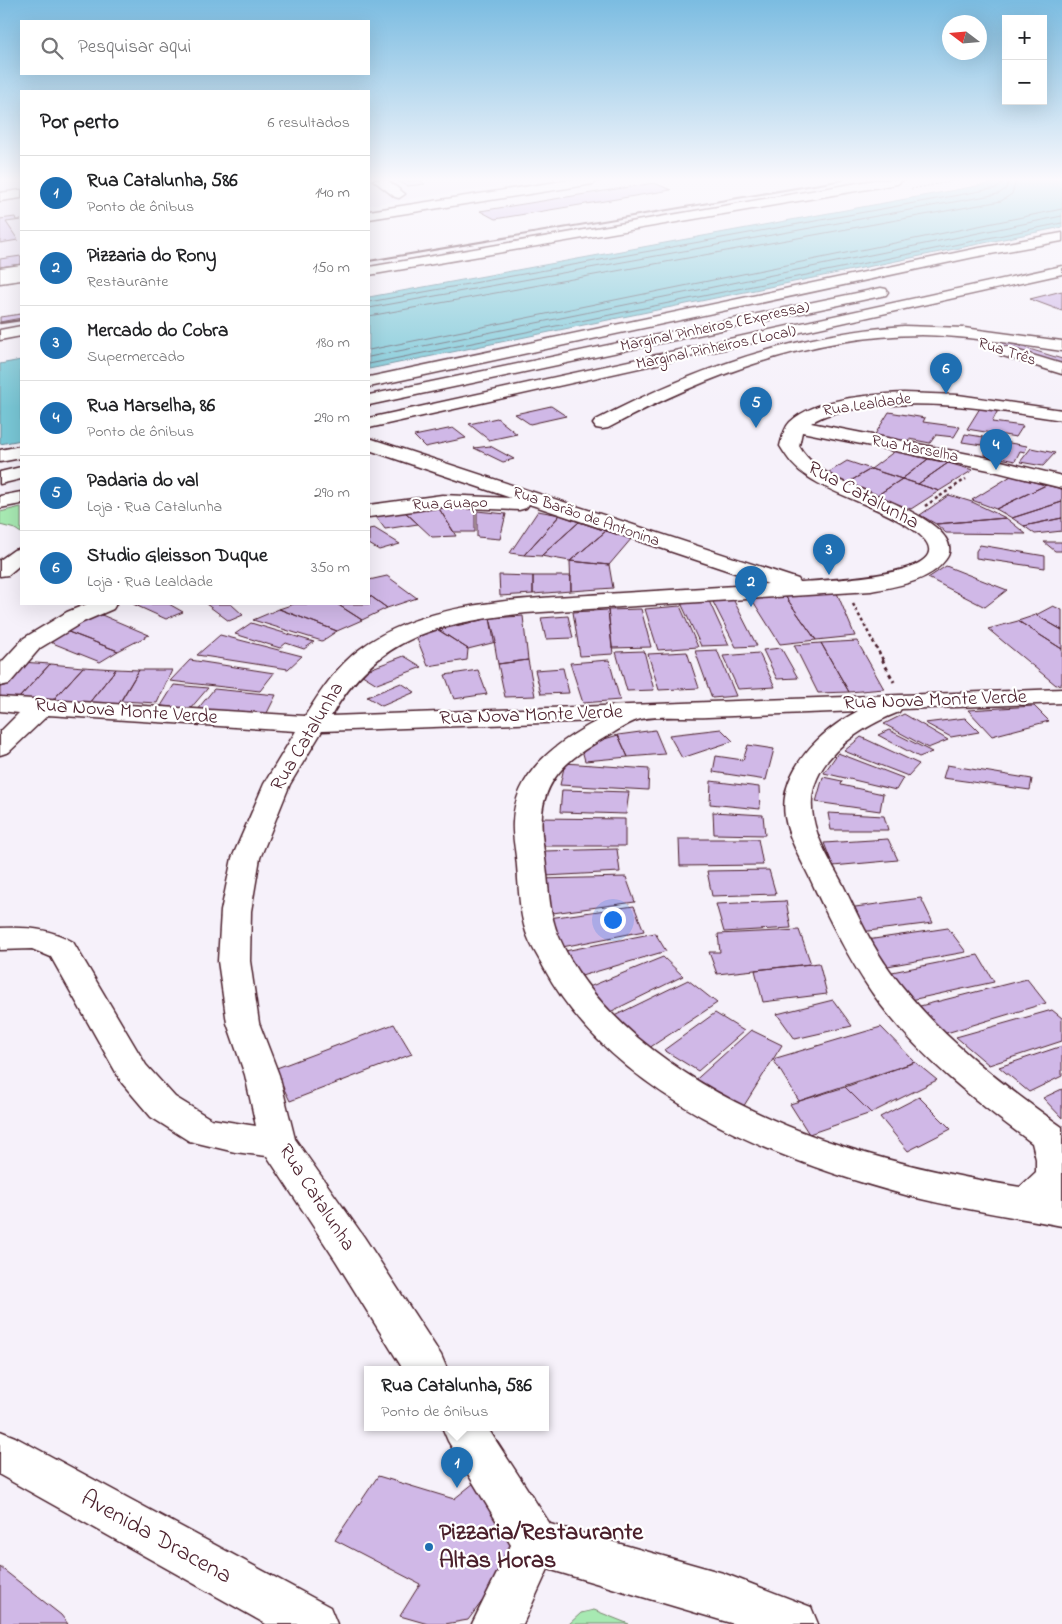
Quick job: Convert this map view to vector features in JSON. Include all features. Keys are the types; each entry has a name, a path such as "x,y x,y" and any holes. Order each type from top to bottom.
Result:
{"main road":[{"path":"370,271 457,256"},
{"path":"370,382 961,256"},
{"path":"614,348 797,318 1062,265"},
{"path":"0,272 20,269"},
{"name":"Marginal Pinheiros (Local)","path":"370,423 1062,270"},
{"path":"0,279 20,276"},
{"name":"Marginal Pinheiros (Expressa)","path":"370,400 898,288"},
{"path":"0,335 20,331"},
{"path":"602,424 674,388 705,375 774,354 829,341 878,333 927,331 953,332 1062,346"},
{"name":"Rua Três","path":"953,332 992,348 1062,369"},
{"name":"Rua Lealdade","path":"796,426 807,416 830,408 880,401 922,398 965,401 1062,415"},
{"name":"Rua Marselha","path":"796,426 989,464 1062,482"},
{"name":"Rua Catalunha","path":"424,1366 350,1249 278,1143 262,1075 243,1023 234,961 236,911 246,858 277,784 332,691 368,654 393,638 450,617 526,606 843,586 893,581 908,577 932,565 938,557 938,544 932,534 908,517 813,473 798,460 790,448 789,436 796,426"},
{"name":"Rua Barão de Antonina","path":"370,444 804,588"},
{"path":"0,456 20,452"},
{"path":"0,478 20,474"},
{"path":"0,502 20,498"},
{"name":"Rua Guapo","path":"370,511 442,501 561,508"},
{"path":"0,570 20,555"},
{"path":"0,679 32,643 75,617 103,605"},
{"name":"Rua Nova Monte Verde","path":"0,704 312,724 1062,696"},
{"path":"905,702 865,717 846,729 827,746 813,764 803,783 798,808 801,824 810,848 861,951 881,981 910,1018 934,1043 981,1084 1055,1140 1056,1161 1054,1176 1048,1186 1027,1203"},
{"path":"0,747 28,717 43,706"},
{"path":"634,712 567,749 546,770 534,788 527,820 538,916 543,938 556,965 595,1019 641,1062 705,1102 760,1130 830,1157 910,1181 1062,1210"},
{"path":"0,939 36,938 54,943 62,950 134,1074 163,1107 202,1131 235,1138 278,1143"},
{"path":"466,1431 536,1543 724,1596 794,1624"},
{"name":"Avenida Dracena","path":"0,1452 313,1624"},
{"path":"496,1624 501,1619 536,1543"}],"path":[{"path":"908,517 989,464"},
{"path":"843,586 905,702"}],"shaded area":[{"path":"0,256 20,256 20,261 0,264"}],"green space":[{"path":"20,507 20,532 0,525 0,512"},
{"path":"594,1610 629,1624 569,1624 581,1613"}],"water":[{"path":"595,256 922,256 370,369 370,297"},
{"path":"20,360 20,440 0,444 0,364"}],"building":[{"path":"20,256 20,264 0,267 0,259"},
{"path":"1062,291 1062,311 1030,299"},
{"path":"20,314 20,318 0,322 0,317"},
{"path":"1003,341 1062,359 1062,366 993,346"},
{"path":"551,406 566,416 530,424 515,414"},
{"path":"980,408 998,410 992,422 1023,426 1016,437 967,429"},
{"path":"889,412 925,418 923,422 960,427 954,437 936,435 930,443 909,439 907,442 874,436"},
{"path":"497,418 517,434 489,440 469,424"},
{"path":"453,428 466,438 425,447 414,436"},
{"path":"965,434 983,437 982,445 962,442"},
{"path":"987,439 1027,446 1025,452 1020,451 1015,461 985,455"},
{"path":"490,446 514,459 503,462 474,448"},
{"path":"1031,448 1055,453 1043,466 1020,462"},
{"path":"895,451 928,459 902,479 871,469"},
{"path":"928,459 948,463 918,484 902,479"},
{"path":"847,461 871,469 847,483 826,474"},
{"path":"948,463 973,470 939,491 918,484"},
{"path":"871,469 902,479 876,496 847,483"},
{"path":"1011,476 1046,485 996,509 972,500"},
{"path":"902,479 939,491 911,509 876,496"},
{"path":"1046,485 1062,489 1062,502 1012,518 996,509"},
{"path":"949,495 972,502 1006,518 936,524 920,515"},
{"path":"1062,502 1062,518 1024,526 1012,518"},
{"path":"475,506 475,532 454,532 438,507"},
{"path":"438,507 456,536 432,537 403,510"},
{"path":"403,510 418,524 385,529 374,514"},
{"path":"477,511 506,514 500,539 477,537"},
{"path":"538,511 560,515 524,555 510,553"},
{"path":"560,515 579,522 541,556 524,555"},
{"path":"1006,518 1026,534 946,533 936,524"},
{"path":"1062,518 1062,531 1035,534 1024,526"},
{"path":"579,522 606,531 570,561 541,556"},
{"path":"374,528 400,544 379,550 370,545 370,529"},
{"path":"606,531 632,538 609,565 570,561"},
{"path":"1044,542 1062,542 1062,551 1055,551"},
{"path":"980,545 1045,556 1045,568 976,558 976,551"},
{"path":"570,561 609,565 613,588 571,591"},
{"path":"946,566 1007,590 985,607 928,578"},
{"path":"499,575 533,576 533,594 500,596"},
{"path":"387,576 417,598 387,608 370,596 370,580"},
{"path":"533,576 571,576 571,591 533,594"},
{"path":"837,593 855,636 816,640 785,596"},
{"path":"370,596 387,608 362,620 339,605 370,605"},
{"path":"785,596 816,640 780,644 751,598"},
{"path":"733,599 757,646 736,647 712,600"},
{"path":"709,601 729,645 701,646 681,603"},
{"path":"135,605 171,605 183,612 166,619"},
{"path":"207,605 232,605 243,615 229,621"},
{"path":"291,605 339,605 362,620 337,631 279,609"},
{"path":"680,606 698,647 658,650 645,609"},
{"path":"1053,606 1062,610 1062,630 1036,615"},
{"path":"279,609 337,631 322,641 253,620"},
{"path":"641,609 651,647 612,648 608,610"},
{"path":"608,610 613,654 580,656 573,612"},
{"path":"97,613 149,635 118,651 63,630"},
{"path":"1036,615 1062,630 1062,649 1018,621"},
{"path":"523,616 528,660 498,664 490,618"},
{"path":"568,616 573,638 546,639 541,618"},
{"path":"490,618 496,642 468,649 439,630"},
{"path":"1018,621 1062,649 1062,684 1056,685 988,629"},
{"path":"251,623 314,642 304,649 286,643 280,648 235,634"},
{"path":"435,628 468,649 467,660 428,666 415,634"},
{"path":"63,630 118,651 100,662 45,640"},
{"path":"220,635 302,656 288,669 197,655"},
{"path":"857,641 884,689 849,692 821,643"},
{"path":"821,643 849,692 818,693 794,645"},
{"path":"781,648 798,678 777,679 763,650"},
{"path":"717,650 736,696 712,698 695,651"},
{"path":"644,651 654,690 627,691 616,652"},
{"path":"687,652 699,688 659,690 648,654"},
{"path":"759,653 775,687 738,689 723,656"},
{"path":"404,656 422,667 377,684 359,673"},
{"path":"190,660 274,673 260,691 170,681"},
{"path":"528,660 535,696 505,697 498,664"},
{"path":"609,660 620,700 583,703 570,663"},
{"path":"21,662 50,664 18,699 0,698 0,685"},
{"path":"50,664 83,667 52,701 18,699"},
{"path":"83,667 116,669 89,703 52,701"},
{"path":"563,668 569,693 541,694 535,670"},
{"path":"116,669 139,670 118,705 89,703"},
{"path":"139,670 172,670 157,703 121,701"},
{"path":"478,670 487,694 454,699 445,675"},
{"path":"401,683 415,692 382,706 367,697"},
{"path":"174,685 208,688 190,709 161,706"},
{"path":"214,689 276,695 266,715 196,711"},
{"path":"1034,706 1049,721 992,736 968,710"},
{"path":"904,714 948,740 928,748 884,724"},
{"path":"965,718 979,732 951,737 925,723"},
{"path":"721,729 733,741 682,758 669,735"},
{"path":"655,730 665,754 628,757 618,735"},
{"path":"889,730 932,752 919,757 878,735"},
{"path":"618,735 628,757 585,761 581,746"},
{"path":"861,737 919,764 908,776 844,751"},
{"path":"748,745 774,749 766,780 713,772 716,756 743,760"},
{"path":"838,753 903,778 896,790 824,773"},
{"path":"565,763 649,769 648,790 560,785"},
{"path":"947,765 1032,779 1030,790 943,778"},
{"path":"823,777 842,781 841,785 883,794 880,811 816,802"},
{"path":"711,781 759,787 760,809 710,804"},
{"path":"562,790 629,792 626,814 560,812"},
{"path":"713,812 763,815 765,835 714,834"},
{"path":"828,813 884,816 888,830 831,830"},
{"path":"538,818 625,819 625,846 540,846"},
{"path":"679,839 758,839 763,865 680,866"},
{"path":"888,839 898,860 833,866 824,843"},
{"path":"617,849 620,872 545,876 545,851"},
{"path":"769,870 776,894 712,896 707,871"},
{"path":"626,877 635,902 545,914 540,879"},
{"path":"921,898 933,923 860,932 848,908"},
{"path":"786,901 791,928 724,932 716,904"},
{"path":"634,906 644,931 557,948 549,918"},
{"path":"948,928 966,952 882,967 867,940"},
{"path":"799,930 811,964 717,974 709,952 720,952 718,934"},
{"path":"655,933 666,951 578,977 565,951"},
{"path":"978,955 994,982 911,1000 892,972"},
{"path":"663,957 683,976 610,1012 589,987"},
{"path":"819,963 827,994 763,1002 755,970"},
{"path":"1027,979 1046,1003 943,1034 920,1006"},
{"path":"688,980 717,1003 646,1050 608,1019"},
{"path":"833,1000 852,1026 795,1039 777,1014"},
{"path":"1052,1010 1062,1018 1062,1041 989,1065 956,1037"},
{"path":"715,1013 744,1031 698,1071 664,1050"},
{"path":"394,1024 412,1054 290,1101 274,1069"},
{"path":"881,1027 915,1062 799,1101 773,1059"},
{"path":"751,1030 782,1045 740,1112 690,1085"},
{"path":"1062,1046 1062,1076 1029,1092 999,1067"},
{"path":"915,1062 937,1080 871,1113 845,1087"},
{"path":"845,1087 871,1113 809,1134 790,1104"},
{"path":"1062,1089 1062,1118 1043,1098"},
{"path":"919,1097 951,1129 908,1151 880,1117"},
{"name":"Pizzaria/Restaurante Altas Horas","path":"378,1476 454,1499 479,1479 517,1533 493,1587 468,1620 445,1624 428,1624 400,1616 420,1584 335,1540"},
{"path":"0,1567 61,1615 68,1624 0,1624"}],"railway":[{"path":"370,261 400,256"},
{"path":"0,323 20,320"}],"place":[{"name":"Studio Gleisson Duque","path":"946,394"},
{"name":"Padaria do val","path":"756,428"},
{"name":"Rua Marselha, 86","path":"996,470"},
{"name":"Mercado do Cobra","path":"829,575"},
{"name":"Pizzaria do Rony","path":"751,607"},
{"name":"Rua Catalunha, 586","path":"457,1488"},
{"name":"Pizzaria/Restaurante Altas Horas","path":"429,1547"}]}
